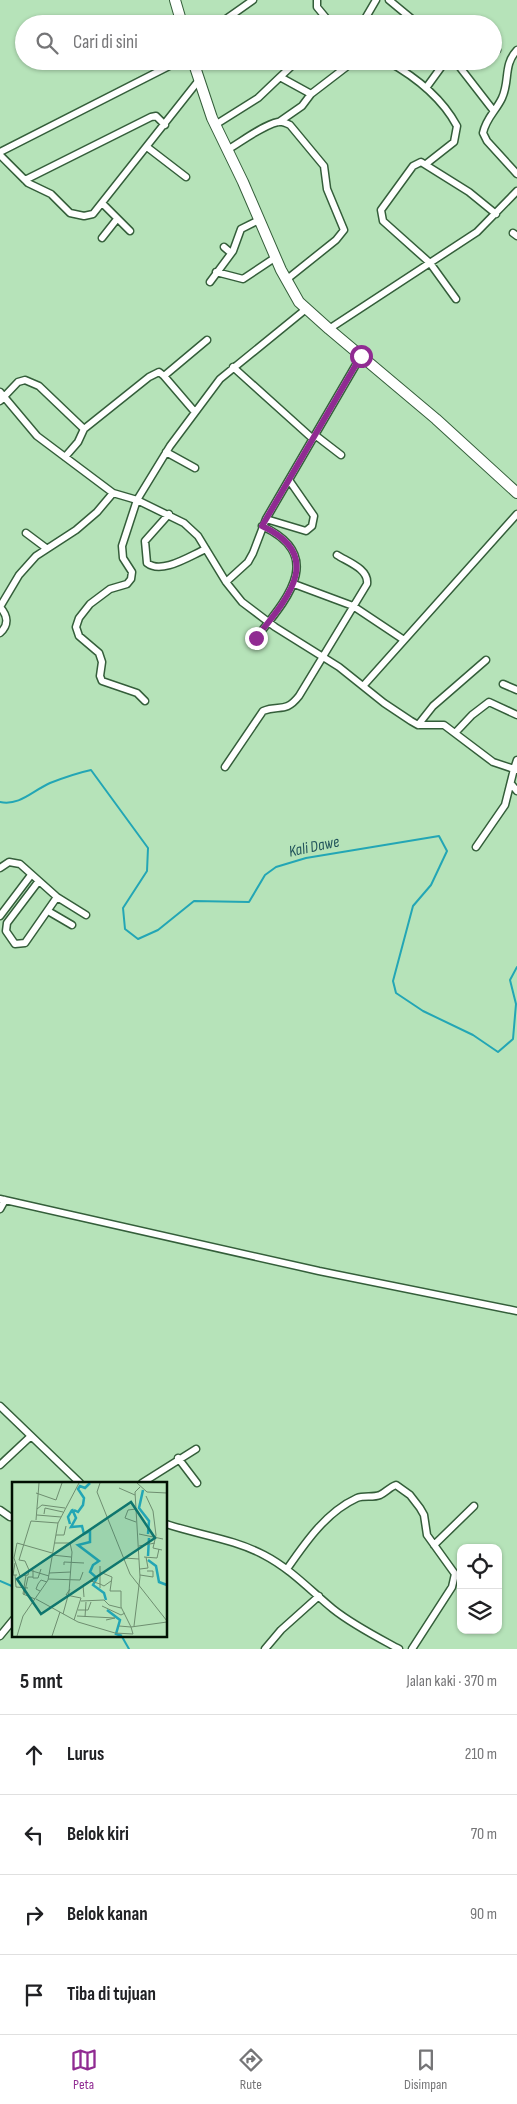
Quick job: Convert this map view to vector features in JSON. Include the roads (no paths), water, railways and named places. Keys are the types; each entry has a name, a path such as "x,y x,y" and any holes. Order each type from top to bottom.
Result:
{"main road":[{"path":"175,0 179,15"},
{"path":"196,70 215,125 286,280 306,309 436,419 517,493"}],"street":[{"path":"232,15 254,0"},
{"path":"317,0 318,8 324,15"},
{"path":"367,15 376,0"},
{"path":"389,0 407,15"},
{"path":"517,50 508,63 502,98 485,124 483,132 487,141 517,174"},
{"path":"163,70 0,154 19,171 25,180 51,194 73,215 88,216 102,203 199,80"},
{"path":"215,125 258,98 287,70"},
{"path":"227,150 279,122 302,106 311,94 342,70"},
{"path":"400,70 426,88 454,120 458,130 454,142 426,164"},
{"path":"426,88 439,70"},
{"path":"462,70 493,110"},
{"path":"280,77 311,94"},
{"path":"25,180 151,117 156,116 165,125"},
{"path":"279,122 290,125 324,166 328,189 344,230 336,240 286,280"},
{"path":"147,147 186,177"},
{"path":"456,299 430,263 390,229 383,221 381,214 413,166 421,162 483,202 496,214"},
{"path":"329,329 477,232 517,191"},
{"path":"102,203 130,231"},
{"path":"102,238 117,219"},
{"path":"210,282 231,253 242,229 260,220"},
{"path":"224,248 231,253"},
{"path":"216,272 242,279 276,257"},
{"path":"145,701 137,692 102,680 100,676 102,662 99,653 79,636 76,627 79,618 90,604 110,589 127,584 131,579 132,572 123,558 122,546 137,500 194,411 220,379 233,367 306,309"},
{"path":"164,376 207,340"},
{"path":"226,582 248,562 262,526 361,356"},
{"path":"233,367 314,437 340,455"},
{"path":"65,457 78,442 84,429 149,377 160,372 194,411"},
{"path":"84,429 33,382 25,380 18,382 1,396 37,436 113,493 137,500 184,523 198,536 226,582 242,602 269,622 364,685 384,703 418,725 444,725 493,762 515,770"},
{"path":"166,452 195,468"},
{"path":"266,519 306,531 312,526 314,516 289,480"},
{"path":"0,633 3,632 7,619 0,607 19,575 46,548 76,530 97,512 113,493"},
{"path":"169,514 145,541 147,563 157,567 171,564 206,548"},
{"path":"364,685 517,514"},
{"path":"256,638 294,584 296,570 295,551 283,537 262,526"},
{"path":"26,533 46,548"},
{"path":"225,767 263,711 270,708 281,709 290,707 294,703 367,584 368,580 363,571 337,555"},
{"path":"294,584 353,606 404,640"},
{"path":"418,725 433,706 486,660"},
{"path":"503,684 517,690"},
{"path":"455,733 488,702 517,715"},
{"path":"476,847 506,805 517,760"},
{"path":"512,785 517,790"},
{"path":"0,868 9,862 15,862 58,897 86,915"},
{"path":"0,916 31,875"},
{"path":"38,882 7,923 6,931 15,944 25,943 58,897"},
{"path":"48,911 72,925"},
{"path":"0,1209 3,1200 319,1270 517,1311"},
{"path":"0,1406 79,1482"},
{"path":"0,1464 31,1436"},
{"path":"143,1482 178,1458 196,1449"},
{"path":"178,1458 197,1483"},
{"path":"287,1570 304,1543 335,1513 358,1498 381,1494 396,1485 410,1495 420,1508 424,1515 427,1536 455,1574 455,1581 412,1649"},
{"path":"434,1545 474,1506"},
{"path":"0,1510 10,1517"},
{"path":"168,1525 243,1546 265,1555 287,1570 347,1619 399,1649"},
{"path":"265,1649 319,1596"},
{"path":"0,1636 12,1621"}],"waterway":[{"name":"Kali Dawe","path":"0,802 7,803 20,800 50,783 91,770 148,848 147,871 123,908 125,929 138,939 158,930 194,901 249,902 265,875 276,867 306,858 439,836 447,851 431,885 413,906 393,981 396,993 423,1011 473,1035 498,1052 513,1039 516,1004 510,980 517,967"},
{"path":"0,1581 12,1586"},
{"path":"122,1636 129,1649"}]}
